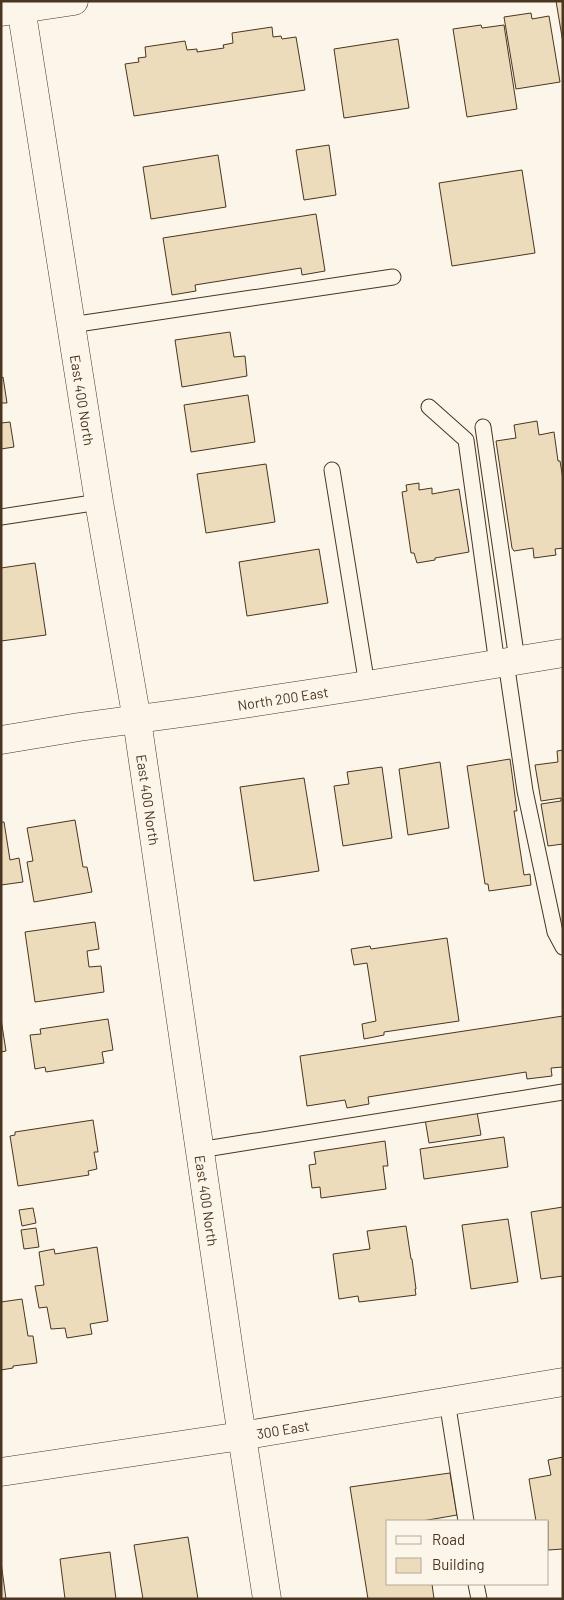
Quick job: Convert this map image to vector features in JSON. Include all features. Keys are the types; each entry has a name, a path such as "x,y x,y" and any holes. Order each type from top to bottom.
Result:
{"street":[{"path":"14,8 74,1"},
{"name":"East 400 North","path":"14,8 72,325 99,502 137,720 241,1436 267,1599"},
{"name":"North 200 East","path":"1,740 367,685 563,652"},
{"name":"300 East","path":"1,1472 241,1436 563,1382"}],"lane":[{"path":"72,325 393,277"},
{"path":"429,408 466,440 507,662"},
{"path":"483,427 507,662 525,791 555,932 563,947"},
{"path":"332,470 367,685"},
{"path":"1,517 99,502"},
{"path":"199,1150 563,1092"},
{"path":"447,1401 466,1520"},
{"path":"476,1585 479,1599"}],"building":[{"path":"556,1 563,1 563,41 562,37"},
{"path":"531,13 532,19 549,16 560,82 516,89 504,17"},
{"path":"481,25 482,28 504,25 517,109 467,117 453,29"},
{"path":"272,27 273,37 281,36 282,39 296,37 305,90 134,116 125,64 139,62 138,58 146,57 145,47 185,41 187,50 197,49 197,52 224,48 223,45 233,43 232,33"},
{"path":"398,39 409,108 344,118 334,49"},
{"path":"329,145 336,195 304,200 296,150"},
{"path":"218,155 226,207 151,219 143,167"},
{"path":"522,170 535,253 452,266 439,183"},
{"path":"316,214 325,271 302,275 301,268 195,285 196,291 172,295 163,238"},
{"path":"230,332 234,357 245,356 247,376 182,387 175,340"},
{"path":"3,377 7,403 1,403 1,378"},
{"path":"248,395 255,442 191,452 184,405"},
{"path":"537,421 539,435 554,432 558,461 560,461 563,479 563,548 555,549 556,555 534,558 533,548 514,551 512,548 496,441 516,438 514,425"},
{"path":"10,422 14,447 1,449 1,423"},
{"path":"266,464 275,522 206,533 197,474"},
{"path":"419,483 419,490 432,488 432,494 459,489 469,552 417,563 414,553 411,553 402,492 407,491 406,485"},
{"path":"319,549 328,603 247,616 239,562"},
{"path":"35,563 46,635 1,641 1,568"},
{"path":"563,750 563,844 548,846 541,804 561,801 561,798 541,801 535,765 558,762 557,751"},
{"path":"510,759 517,811 514,811 524,875 530,874 531,885 489,891 488,884 485,884 467,766"},
{"path":"440,762 449,828 408,835 399,769"},
{"path":"382,767 392,838 343,846 334,786 349,784 347,772"},
{"path":"304,778 319,871 254,881 240,787"},
{"path":"75,820 83,867 87,867 92,892 34,902 27,862 33,861 27,828"},
{"path":"1,822 4,822 10,860 19,858 23,882 1,885"},
{"path":"95,922 99,949 87,951 89,967 101,966 104,992 35,1002 25,932"},
{"path":"447,938 459,1021 384,1032 384,1035 364,1039 362,1024 376,1021 367,963 354,965 351,949 370,946 371,949"},
{"path":"563,1016 563,1067 551,1068 552,1076 527,1079 526,1072 368,1097 369,1104 347,1108 345,1100 307,1106 300,1056"},
{"path":"1,1019 6,1051 1,1052"},
{"path":"108,1019 113,1050 102,1052 104,1063 46,1072 45,1067 35,1069 30,1035 41,1034 40,1029"},
{"path":"477,1112 481,1135 429,1143 425,1119"},
{"path":"93,1120 98,1152 94,1152 97,1169 88,1171 89,1175 18,1186 10,1136 15,1135 15,1132"},
{"path":"504,1137 508,1167 424,1179 420,1149"},
{"path":"385,1141 388,1166 383,1166 386,1189 321,1198 320,1187 312,1188 309,1165 316,1164 314,1152"},
{"path":"563,1207 563,1276 541,1279 531,1212"},
{"path":"33,1208 36,1223 22,1226 19,1210"},
{"path":"508,1219 518,1282 471,1289 462,1225"},
{"path":"406,1226 416,1295 359,1302 358,1296 339,1299 333,1254 370,1249 367,1231"},
{"path":"36,1228 39,1247 24,1249 21,1230"},
{"path":"97,1247 108,1321 90,1324 92,1334 67,1338 65,1328 51,1329 47,1307 39,1308 35,1286 44,1285 39,1252 54,1249 55,1254"},
{"path":"22,1299 28,1336 33,1336 37,1363 13,1366 13,1368 1,1370 1,1302"},
{"path":"563,1457 563,1549 549,1550 549,1520 536,1520 529,1479 551,1475 548,1460"},
{"path":"450,1473 457,1515 428,1520 386,1520 386,1585 432,1585 434,1599 368,1599 350,1487"},
{"path":"188,1537 198,1599 143,1599 134,1545"},
{"path":"110,1552 116,1599 65,1599 60,1559"},
{"path":"1,1562 6,1599 1,1599"}]}
